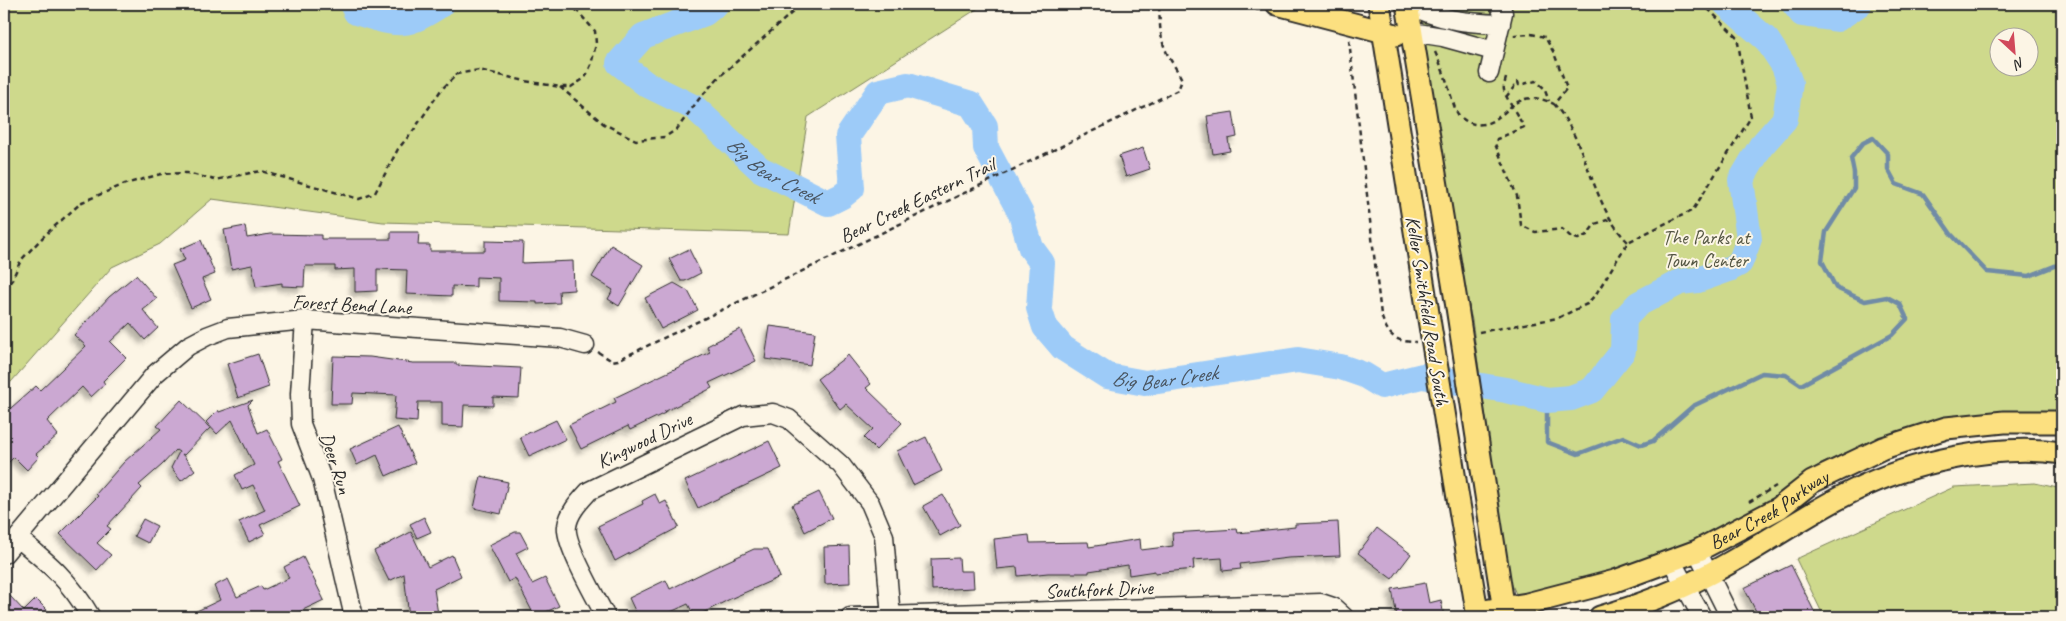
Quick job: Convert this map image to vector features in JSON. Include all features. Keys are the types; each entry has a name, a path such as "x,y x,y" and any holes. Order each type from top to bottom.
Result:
{"main road":[{"path":"1277,4 1384,32 1412,35"},
{"name":"Keller Smithfield Road South","path":"1379,4 1478,614"},
{"name":"Keller Smithfield Road South","path":"1408,4 1504,612"},
{"name":"Bear Creek Parkway","path":"1478,614 1504,612 1527,604 1615,581 1697,551 1778,508 1812,482 1883,448 1946,428 2004,422 2062,422"},
{"name":"Bear Creek Parkway","path":"1600,617 1631,608 1709,574 1854,490 1912,467 1994,451 2062,453"}],"street":[{"path":"1408,4 1426,14 1463,22 1501,24"},
{"path":"1489,73 1503,13 1499,4"},
{"path":"1412,35 1443,37 1494,51"},
{"name":"Forest Bend Lane","path":"4,554 132,399 166,364 188,346 228,328 305,320 560,338 585,344"},
{"name":"Deer Run","path":"305,320 300,394 301,424 322,479 354,617"},
{"name":"Kingwood Drive","path":"606,617 572,548 567,524 573,510 589,491 743,416 762,413 773,413 789,419 807,433 842,466 870,503 884,536 891,616"},
{"path":"18,538 56,569 68,582 91,617"},
{"path":"1697,551 1730,617"},
{"path":"1670,560 1702,617"},
{"name":"Southfork Drive","path":"850,617 1090,614 1321,603 1333,607 1344,617"}],"path":[{"path":"4,290 12,280 21,260 46,234 82,202 125,184 161,174 187,174 215,180 261,171 359,199 375,193 398,149 413,131 441,90 457,74 479,70 525,81 571,88 584,78 591,65 596,44 595,31 572,4"},
{"name":"Bear Creek Eastern Trail","path":"585,344 612,361 618,360 1178,90 1182,80 1166,53 1161,37 1158,22 1159,4"},
{"path":"1435,52 1442,65 1458,114 1471,124 1489,123 1497,119 1512,104 1521,100 1542,98 1554,104 1562,114 1575,139 1615,230 1628,242 1693,210 1751,117 1737,37 1703,4"},
{"path":"560,87 604,124 636,140 670,135 718,78 795,10"},
{"path":"1514,44 1515,35 1531,34 1546,37 1567,88 1554,104"},
{"path":"1508,70 1503,90 1524,127 1497,139 1494,144 1517,196 1521,224 1534,232 1562,229 1578,239 1587,235 1596,224 1610,219"},
{"path":"1506,97 1518,82 1519,85 1536,81 1544,88 1549,101"}],"green space":[{"path":"4,4 981,4 980,7 808,117 789,234 383,222 212,199 160,244 112,267 4,390"},
{"name":"The Parks at Town Center","path":"1427,4 2062,4 2062,418 1888,437 1817,466 1770,503 1690,543 1638,564 1517,596 1508,576 1472,320 1433,160 1407,30 1434,18"},
{"path":"2035,483 2062,489 2062,617 1824,617 1796,559 1954,487"}],"building":[{"path":"1233,112 1237,137 1228,139 1230,151 1213,154 1207,116"},
{"path":"1143,148 1150,169 1126,177 1119,156"},
{"path":"245,226 247,238 270,234 321,235 321,239 391,239 391,232 419,232 418,245 430,245 430,251 485,251 485,241 523,242 522,263 573,261 574,290 559,291 560,303 537,304 537,302 499,301 499,278 476,277 476,287 452,286 452,296 406,294 407,270 377,269 377,291 355,292 355,269 335,270 335,266 305,266 304,287 282,286 282,283 256,287 252,265 231,269 224,230"},
{"path":"201,240 215,274 202,279 211,299 191,308 172,265 185,260 180,249"},
{"path":"611,245 643,265 619,306 608,299 613,290 592,277"},
{"path":"689,249 701,273 681,281 669,259"},
{"path":"136,275 157,299 143,310 158,328 145,340 130,323 110,342 126,358 103,381 105,384 91,397 82,387 47,421 58,435 36,454 39,457 27,470 14,457 4,467 4,414 36,386 40,390 86,346 74,335 109,297"},
{"path":"674,283 688,291 698,310 661,329 645,298"},
{"path":"770,326 815,332 810,365 765,359"},
{"path":"740,329 756,361 709,383 712,388 665,413 630,430 628,426 581,449 569,425 616,402 614,398 710,352 707,346"},
{"path":"258,354 269,387 238,398 227,364"},
{"path":"848,355 871,384 866,388 902,423 876,450 864,438 873,429 846,404 840,409 817,379"},
{"path":"333,356 370,357 413,363 456,363 456,365 521,368 519,398 493,397 493,406 464,405 463,427 442,426 442,402 418,402 417,422 394,420 396,395 353,393 352,404 331,404"},
{"path":"181,400 210,428 184,455 182,454 195,470 181,481 171,468 179,452 176,450 139,485 142,488 107,526 111,529 97,543 111,555 97,570 60,534 98,496 96,494 124,462 161,429 157,426"},
{"path":"253,400 248,405 258,433 267,429 282,459 278,461 300,506 260,525 265,534 249,542 239,522 265,510 253,485 242,490 235,475 254,465 232,420 217,434 206,422 218,410 219,412"},
{"path":"556,420 566,439 529,456 520,437"},
{"path":"398,427 415,463 386,476 377,455 357,465 350,449"},
{"path":"926,437 942,471 913,485 897,451"},
{"path":"769,441 782,468 698,508 685,481"},
{"path":"481,476 508,482 501,514 474,508"},
{"path":"819,492 832,518 805,532 792,505"},
{"path":"655,494 660,504 666,501 679,527 615,561 598,526 643,504 642,501"},
{"path":"943,495 960,525 940,536 923,506"},
{"path":"424,517 431,532 417,538 410,524"},
{"path":"143,519 157,526 148,543 134,536"},
{"path":"1338,522 1340,556 1288,558 1240,564 1241,569 1223,571 1222,558 1193,560 1194,569 1155,573 1155,571 1129,575 1128,565 1089,571 1089,573 1048,573 1018,576 1017,567 997,569 994,539 1029,535 1030,543 1088,542 1089,547 1140,539 1141,550 1173,546 1172,533 1237,529 1238,533 1295,527 1295,524"},
{"path":"1377,528 1411,554 1392,579 1358,553"},
{"path":"411,532 428,567 452,555 461,576 434,589 438,614 409,617 404,574 389,581 374,551"},
{"path":"515,532 520,532 528,547 516,553 532,584 545,578 559,606 535,617 515,578 508,582 489,545"},
{"path":"849,546 850,583 825,584 824,547"},
{"path":"754,549 768,549 780,577 695,617 688,604 660,617 638,617 629,598 666,580 670,589"},
{"path":"303,557 324,600 288,617 184,617 220,600 214,586 228,579 237,597 261,586 263,590 289,578 284,567"},
{"path":"959,558 960,571 973,571 974,588 932,590 931,559"},
{"path":"1791,565 1817,617 1759,617 1744,588"},
{"path":"1425,583 1429,603 1441,600 1444,617 1397,617 1392,589"},
{"path":"10,596 24,611 36,599 54,617 4,617 4,602"}],"waterway":[{"name":"Big Bear Creek","path":"352,4 356,12 392,22 409,21 418,18 442,4"},
{"name":"Big Bear Creek","path":"716,4 705,13 643,36 619,63 646,84 695,108 760,169 828,203 852,188 848,136 878,92 908,85 971,104 985,126 986,148 1021,214 1031,248 1042,263 1039,308 1045,327 1063,348 1107,376 1145,383 1298,360 1341,367 1364,375 1382,386 1422,376 1506,390 1547,400 1571,398 1592,390 1623,351 1624,319 1638,304 1680,282 1698,280 1740,263 1749,239 1741,180 1761,146 1785,119 1790,83 1784,66 1767,40 1726,4"},
{"name":"Big Bear Creek","path":"1794,4 1802,14 1837,19 1859,4"},
{"path":"1547,400 1547,442 1578,454 1623,437 1641,445 1653,441 1693,406 1762,373 1786,375 1801,385 1892,335 1907,319 1900,304 1887,297 1865,301 1836,288 1822,261 1826,232 1854,188 1851,158 1863,143 1873,138 1888,154 1888,169 1896,184 1923,194 1951,234 1987,272 2029,276 2062,263"}]}
